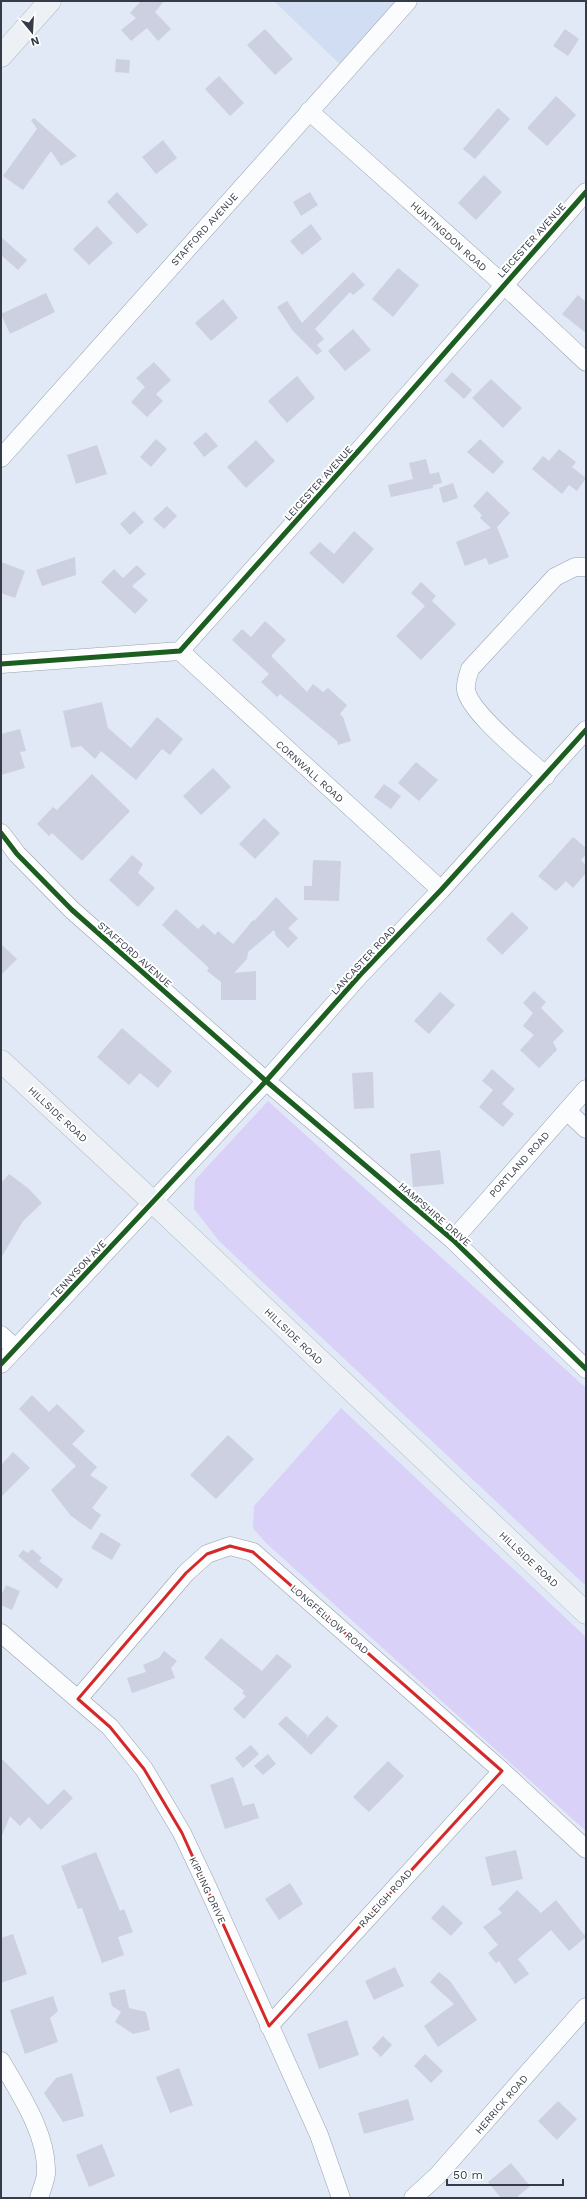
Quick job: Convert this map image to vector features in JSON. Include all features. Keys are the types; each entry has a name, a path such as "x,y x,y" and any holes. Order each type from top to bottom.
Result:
{"main road":[{"path":"1,56 50,1"},
{"name":"HILLSIDE ROAD","path":"1,1061 153,1202 586,1613"}],"street":[{"name":"STAFFORD AVENUE","path":"1,458 408,1"},
{"name":"HUNTINGDON ROAD","path":"309,111 503,284 586,362"},
{"name":"LEICESTER AVENUE","path":"180,651 370,438 503,284 586,192"},
{"path":"546,776 475,709 466,690 466,679 470,669 555,577 575,567 586,568"},
{"path":"1,664 180,651"},
{"name":"CORNWALL ROAD","path":"180,651 441,890"},
{"name":"LANCASTER ROAD","path":"153,1202 546,776 586,730"},
{"name":"STAFFORD AVENUE","path":"1,833 17,854 72,910 266,1081"},
{"name":"HAMPSHIRE DRIVE","path":"266,1081 453,1240 586,1369"},
{"name":"PORTLAND ROAD","path":"453,1240 586,1089"},
{"path":"567,1111 586,1129"},
{"name":"TENNYSON AVE","path":"1,1364 153,1202"},
{"path":"1,1335 15,1348"},
{"name":"LONGFELLOW ROAD","path":"78,1699 186,1573 207,1554 230,1546 253,1552 502,1771 586,1849"},
{"name":"KIPLING DRIVE","path":"1,1633 110,1727 148,1775 182,1833 319,2135 341,2198"},
{"name":"RALEIGH ROAD","path":"269,2026 502,1771"},
{"name":"HERRICK ROAD","path":"413,2198 437,2176 586,2007"},
{"path":"1,2062 28,2106 42,2143 46,2175 39,2198"}],"highlighted area":[{"path":"230,1546 253,1552 502,1771 269,2026 182,1833 144,1769 110,1727 78,1699 186,1573 207,1554"}],"shaded area":[{"path":"274,1 413,1 349,73"},
{"path":"268,1101 586,1388 586,1586 219,1241 194,1209 195,1180"},
{"path":"341,1408 586,1637 586,1831 266,1543 253,1528 254,1506"}],"building":[{"path":"141,1 164,1 155,12 171,29 158,41 147,28 131,41 121,30 136,18 130,13"},
{"path":"265,29 293,59 275,75 247,45"},
{"path":"565,29 579,39 568,56 553,46"},
{"path":"116,59 130,60 129,73 115,72"},
{"path":"219,76 244,103 230,116 205,89"},
{"path":"556,96 576,115 547,146 527,128"},
{"path":"498,108 510,119 475,159 463,149"},
{"path":"34,118 77,156 61,166 51,151 23,190 3,176 37,129 31,120"},
{"path":"163,140 177,158 156,174 142,157"},
{"path":"484,175 502,192 476,220 458,203"},
{"path":"117,192 148,225 137,234 107,202"},
{"path":"310,192 318,205 301,216 293,202"},
{"path":"311,224 322,239 302,255 290,241"},
{"path":"97,226 113,243 89,265 73,249"},
{"path":"1,237 27,260 18,270 1,255"},
{"path":"398,268 419,285 393,317 372,299"},
{"path":"353,272 365,285 353,295 350,292 315,329 324,339 317,345 322,351 317,355 293,331 277,307 287,301 302,323"},
{"path":"46,293 55,312 10,334 1,314"},
{"path":"578,295 586,302 586,333 562,314"},
{"path":"223,299 238,318 211,341 195,323"},
{"path":"353,329 371,350 345,371 328,351"},
{"path":"154,362 171,380 156,394 163,401 147,417 131,402 145,387 136,378"},
{"path":"452,372 472,390 464,399 444,381"},
{"path":"297,376 315,398 287,423 268,401"},
{"path":"491,379 522,408 503,428 472,398"},
{"path":"206,432 218,446 204,457 193,443"},
{"path":"156,439 167,449 151,467 140,457"},
{"path":"480,439 504,462 493,474 467,452"},
{"path":"256,440 275,461 246,488 227,467"},
{"path":"97,445 107,474 76,484 67,455"},
{"path":"559,449 576,462 572,467 586,478 577,491 569,485 562,494 532,469 543,456 549,461"},
{"path":"426,459 430,474 439,472 442,483 433,485 433,488 391,497 388,485 413,479 409,463"},
{"path":"453,483 458,498 443,503 439,488"},
{"path":"487,491 510,513 497,527 509,557 489,565 486,558 465,566 456,542 491,528 480,518 482,515 473,506"},
{"path":"167,506 177,516 164,529 153,519"},
{"path":"134,511 144,522 130,535 120,524"},
{"path":"354,531 374,549 343,584 309,553 320,542 334,554"},
{"path":"75,557 76,575 42,586 36,570"},
{"path":"1,562 25,571 15,598 1,593"},
{"path":"137,565 146,574 132,586 148,600 135,614 101,582 114,569 123,578"},
{"path":"421,582 436,596 432,601 456,624 421,660 396,636 425,606 411,593"},
{"path":"265,621 286,640 271,656 307,692 313,684 323,692 328,688 347,705 340,714 343,717 351,741 338,745 337,741 280,694 277,697 261,682 269,674 232,640 242,629 251,637"},
{"path":"102,702 108,728 131,748 157,717 183,739 170,755 162,749 136,780 101,751 95,759 81,746 71,748 63,711"},
{"path":"20,729 26,751 20,752 25,768 1,775 1,734"},
{"path":"416,762 438,780 419,801 398,783"},
{"path":"213,768 231,787 201,815 183,796"},
{"path":"92,774 130,811 82,861 52,833 49,836 37,824 53,807 57,810"},
{"path":"384,784 401,796 391,809 374,797"},
{"path":"264,818 280,833 255,859 239,844"},
{"path":"573,837 586,848 586,854 581,860 586,865 586,873 573,888 566,881 556,891 538,876"},
{"path":"132,855 143,864 138,873 155,888 138,907 109,880"},
{"path":"313,860 341,861 339,901 304,900 304,886 312,886"},
{"path":"276,897 298,919 288,928 298,938 288,948 276,936 274,930 248,952 247,959 234,973 256,971 256,1000 221,1000 221,982 207,971 209,968 162,925 176,909 198,929 203,924 215,935 218,931 233,944 253,920 254,921"},
{"path":"512,912 529,928 502,955 486,939"},
{"path":"1,944 17,959 1,975"},
{"path":"534,991 546,1002 541,1008 564,1031 553,1042 557,1050 539,1068 520,1050 534,1035 523,1026 533,1013 523,1003"},
{"path":"440,992 455,1005 429,1034 414,1021"},
{"path":"122,1028 172,1071 158,1088 140,1073 129,1085 97,1057"},
{"path":"492,1069 515,1089 502,1104 514,1114 503,1127 479,1107 493,1090 482,1081"},
{"path":"373,1072 374,1108 354,1109 352,1073"},
{"path":"440,1150 444,1184 413,1187 410,1154"},
{"path":"9,1174 28,1188 42,1203 23,1221 1,1258 1,1183"},
{"path":"32,1395 49,1412 57,1404 85,1431 72,1444 97,1467 90,1475 108,1487 92,1508 101,1515 91,1530 71,1516 51,1490 76,1466 19,1409"},
{"path":"228,1435 254,1459 216,1499 190,1475"},
{"path":"13,1452 30,1468 1,1497 1,1465"},
{"path":"101,1532 121,1544 112,1560 91,1548"},
{"path":"32,1549 42,1558 39,1561 63,1579 57,1589 18,1556 23,1550 28,1553"},
{"path":"6,1585 20,1591 12,1610 1,1605 1,1596"},
{"path":"221,1638 262,1671 277,1654 292,1666 244,1719 233,1709 246,1696 242,1693 244,1691 204,1658"},
{"path":"164,1651 177,1661 171,1668 175,1678 132,1693 127,1678 146,1672 143,1665 159,1658"},
{"path":"286,1716 307,1735 306,1738 327,1716 338,1726 311,1755 278,1724"},
{"path":"251,1745 259,1754 243,1768 235,1758"},
{"path":"268,1754 276,1764 263,1775 254,1766"},
{"path":"1,1758 48,1805 64,1789 73,1798 41,1830 29,1817 20,1826 10,1816 1,1838"},
{"path":"388,1761 404,1776 369,1812 353,1797"},
{"path":"233,1777 243,1806 254,1803 259,1818 225,1829 210,1785"},
{"path":"516,1850 523,1879 492,1886 485,1857"},
{"path":"96,1852 120,1911 124,1909 133,1932 118,1937 124,1955 102,1963 82,1908 78,1909 61,1866"},
{"path":"290,1883 303,1904 279,1920 265,1899"},
{"path":"517,1890 541,1913 556,1900 586,1937 569,1951 551,1930 518,1959 529,1974 515,1984 499,1961 496,1963 488,1953 498,1945 483,1927 502,1913 498,1909"},
{"path":"443,1905 463,1923 451,1936 431,1918"},
{"path":"13,1934 27,1974 1,1983 1,1938"},
{"path":"395,1967 404,1986 374,2000 365,1981"},
{"path":"439,1972 450,1981 477,2020 438,2047 424,2026 454,2004 430,1982"},
{"path":"125,1989 129,2008 146,2012 150,2030 133,2034 115,2022 121,2012 112,2006 109,1993"},
{"path":"53,1996 58,2011 50,2018 58,2042 25,2054 10,2010"},
{"path":"347,2020 359,2055 319,2069 307,2034"},
{"path":"383,2036 392,2045 381,2057 372,2048"},
{"path":"425,2054 443,2071 431,2083 414,2066"},
{"path":"179,2068 193,2105 170,2113 156,2077"},
{"path":"72,2073 84,2116 63,2122 44,2093 56,2078"},
{"path":"408,2099 414,2120 364,2134 358,2113"},
{"path":"558,2101 577,2119 557,2140 538,2121"},
{"path":"102,2144 115,2176 89,2187 76,2155"},
{"path":"511,2163 530,2186 516,2198 501,2198 488,2182"}],"cycle path":[{"path":"1,664 180,651 586,192"},
{"path":"1,1364 266,1081 360,975 441,890 586,730"},
{"path":"1,833 17,854 72,910 266,1081 453,1240 586,1369"}]}
